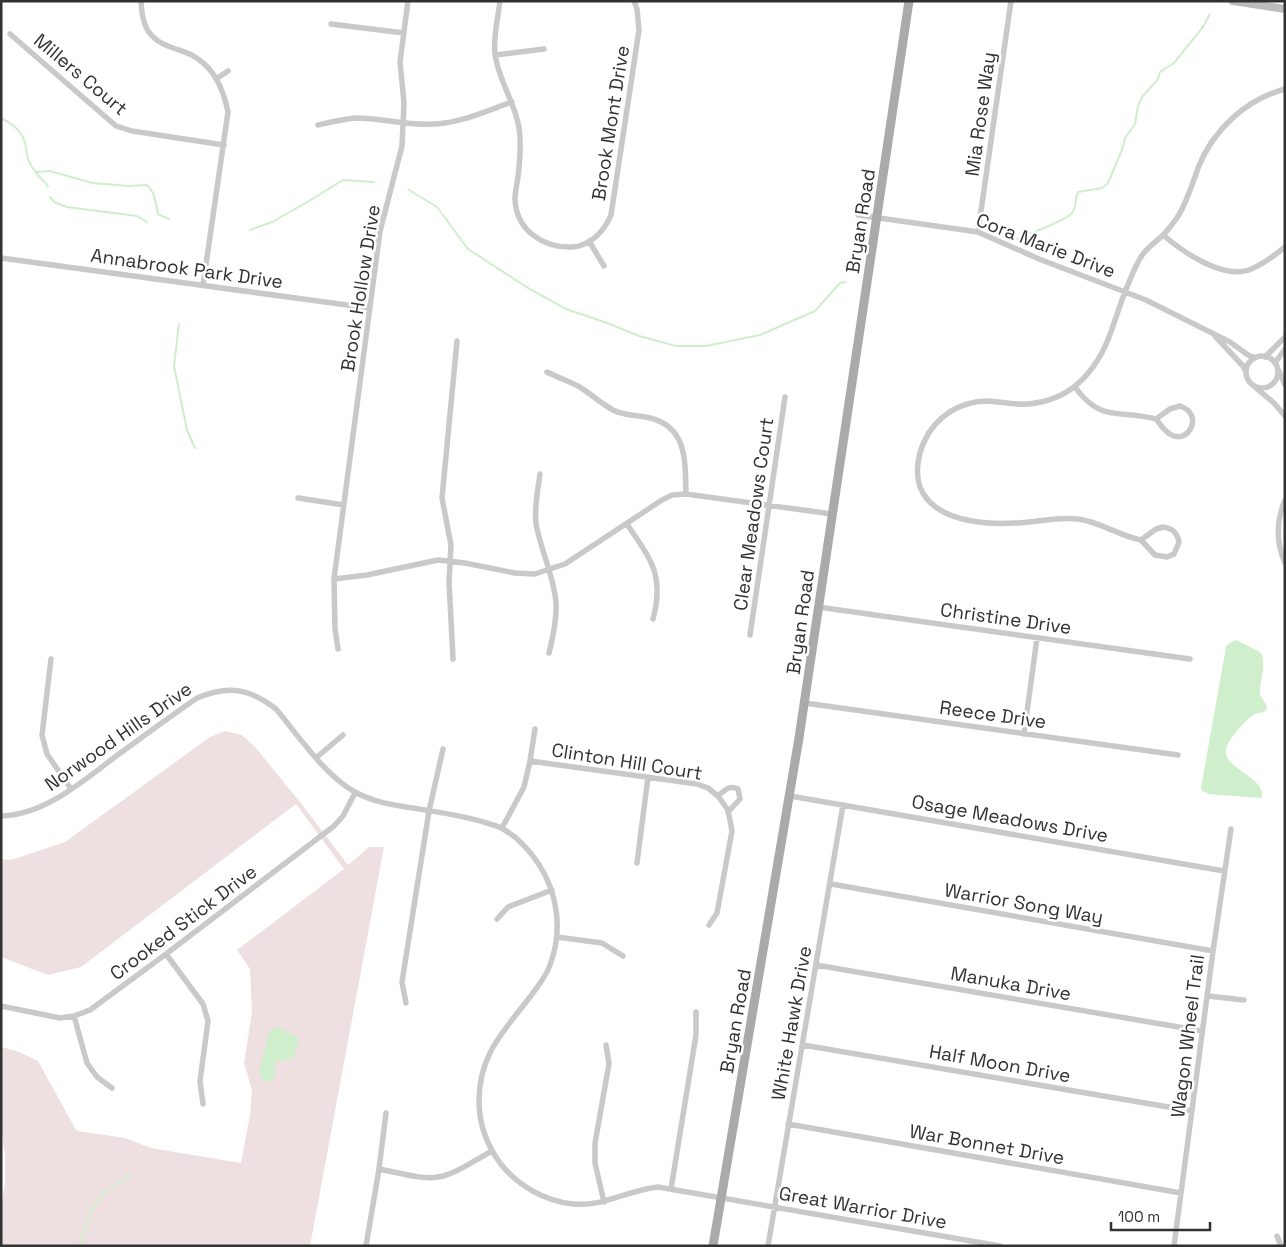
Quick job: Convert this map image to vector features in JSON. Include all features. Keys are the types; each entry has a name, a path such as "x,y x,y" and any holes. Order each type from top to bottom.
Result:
{"main road":[{"name":"Bryan Road","path":"713,1246 790,796 909,1"}],"street":[{"path":"142,1 142,19 149,33 162,44 185,51 200,59 224,91 228,112 203,285"},
{"name":"Brook Hollow Drive","path":"338,649 335,630 334,579 380,231 402,146 404,124 400,62 408,1"},
{"name":"Brook Mont Drive","path":"500,1 495,34 495,55 519,124 518,175 515,199 517,210 524,227 532,236 560,247 577,247 600,234 608,224 614,204 639,30 637,9 634,1"},
{"name":"Mia Rose Way","path":"978,232 1011,1"},
{"path":"1233,1 1285,9"},
{"path":"331,24 404,33"},
{"name":"Millers Court","path":"10,34 116,126 132,131 224,145"},
{"path":"495,55 544,48"},
{"path":"216,79 228,71"},
{"path":"1141,540 1156,529 1163,527 1173,530 1179,542 1174,554 1163,558 1155,555 1141,540 1081,519 1054,518 1017,524 999,524 959,517 936,508 924,494 920,487 919,458 925,440 936,422 952,410 978,402 1017,405 1034,404 1050,400 1075,387 1091,371 1104,350 1125,292 1143,254 1163,235 1176,219 1184,205 1206,152 1224,126 1248,106 1285,89"},
{"path":"318,125 336,120 357,118 404,124 434,124 462,120 512,102"},
{"name":"Cora Marie Drive","path":"858,215 978,232 1039,259 1125,292 1180,316 1213,335 1230,342 1255,358"},
{"path":"1163,235 1175,246 1215,268 1232,272 1248,271 1255,268 1285,247"},
{"path":"589,241 604,266"},
{"name":"Annabrook Park Drive","path":"1,258 369,308"},
{"name":"Cora Marie Drive","path":"1213,335 1243,366 1246,373"},
{"path":"1285,337 1265,357 1255,358 1248,365 1246,373 1248,381 1285,416"},
{"path":"453,660 449,591 451,545 442,498 457,341"},
{"path":"1255,386 1264,388 1273,384 1278,376 1276,365 1285,349"},
{"path":"1265,357 1276,365 1285,385"},
{"path":"546,372 577,386 614,410 626,415 661,422 670,429 677,436 684,451 686,494"},
{"path":"1075,387 1089,404 1097,409 1105,412 1156,419 1169,434 1174,436 1183,436 1191,430 1193,425 1189,411 1180,406 1170,409 1156,419"},
{"name":"Clear Meadows Court","path":"750,635 784,397"},
{"path":"540,474 536,502 536,519 556,603 556,621 549,653"},
{"path":"334,579 367,575 427,561 450,560 515,573 535,574 564,564 662,500 686,494 832,514"},
{"path":"298,498 344,505"},
{"path":"1285,500 1280,510 1278,535 1279,549 1285,563"},
{"path":"627,524 646,553 654,570 658,588 653,619"},
{"name":"Christine Drive","path":"818,607 1190,659"},
{"path":"1024,734 1037,638"},
{"path":"51,659 42,735 47,754 71,789"},
{"name":"Norwood Hills Drive","path":"1,816 40,807 71,789 197,698 221,689 248,694 264,700 276,709 336,779 356,793 387,804 472,818 502,828 519,841 537,861 552,890 557,915 557,937 550,964 546,973 495,1042 488,1055 479,1087 480,1117 492,1151 509,1174 525,1187 546,1198 573,1204 604,1202 644,1188 658,1187 721,1198"},
{"name":"Reece Drive","path":"804,704 1178,755"},
{"path":"502,828 524,787 534,729"},
{"path":"317,757 343,735"},
{"path":"406,1003 402,982 429,811 444,749"},
{"name":"Clinton Hill Court","path":"530,761 703,786 715,792 728,812 732,831 717,913 709,925"},
{"path":"637,863 648,777"},
{"name":"Clinton Hill Court","path":"718,796 728,788 738,789 740,799 728,812"},
{"name":"Crooked Stick Drive","path":"1,1006 60,1018 74,1016 90,1010 334,826 343,816 356,793"},
{"name":"Osage Meadows Drive","path":"790,796 1224,871"},
{"name":"White Hawk Drive","path":"768,1246 843,805"},
{"name":"Wagon Wheel Trail","path":"1174,1246 1208,996 1212,951 1231,829"},
{"name":"Warrior Song Way","path":"831,884 1212,951"},
{"path":"497,919 508,906 552,890"},
{"path":"557,937 602,943 623,956"},
{"path":"166,954 207,1012 208,1022 200,1081 203,1104"},
{"name":"Manuka Drive","path":"816,965 1202,1031"},
{"path":"1208,996 1244,1000"},
{"path":"672,1189 696,1035 696,1012"},
{"path":"74,1016 86,1063 97,1078 112,1088"},
{"path":"604,1202 595,1163 595,1143 609,1064 606,1045"},
{"name":"Half Moon Drive","path":"803,1045 1192,1111"},
{"path":"366,1246 386,1113"},
{"name":"War Bonnet Drive","path":"788,1124 1181,1193"},
{"path":"379,1169 438,1178 450,1174 492,1151"},
{"name":"Great Warrior Drive","path":"721,1198 1000,1246"},
{"path":"1277,1236 1281,1246"}],"shaded area":[{"path":"1236,640 1260,652 1262,656 1263,667 1260,694 1267,709 1264,712 1253,715 1242,725 1229,742 1226,754 1235,766 1257,783 1261,789 1261,798 1209,794 1202,791 1201,788 1226,647"},
{"path":"225,731 242,735 255,747 348,865 369,847 384,847 310,1246 1,1246 1,1207 5,1183 5,1155 1,1127 1,1047 17,1051 38,1061 78,1131 125,1138 151,1148 241,1163 250,1115 252,1090 244,1063 252,1012 250,969 237,950 344,869 296,804 81,967 48,975 1,957 1,859 11,860 65,842 210,737"},
{"path":"276,1027 282,1028 299,1039 295,1054 290,1060 280,1060 275,1064 274,1080 268,1082 262,1079 259,1071 268,1035"}],"waterway":[{"path":"1009,241 1023,237 1067,217 1074,209 1078,192 1102,188 1108,183 1125,138 1135,124 1138,106 1142,97 1158,79 1160,72 1174,63 1203,27 1210,14"},
{"path":"1,118 14,126 23,137 28,160 36,172 50,171 92,183 129,186 147,185 156,202 158,214 169,219"},
{"path":"36,172 48,187"},
{"path":"250,230 272,222 343,180 374,182"},
{"path":"409,190 437,207 468,249 528,288 566,309 639,336 676,346 706,346 760,335 815,311 840,283 846,282"},
{"path":"50,197 54,202 67,207 137,216 147,222"},
{"path":"179,324 174,366 187,430 195,448"},
{"path":"79,1246 93,1207 104,1193 132,1174"}]}
